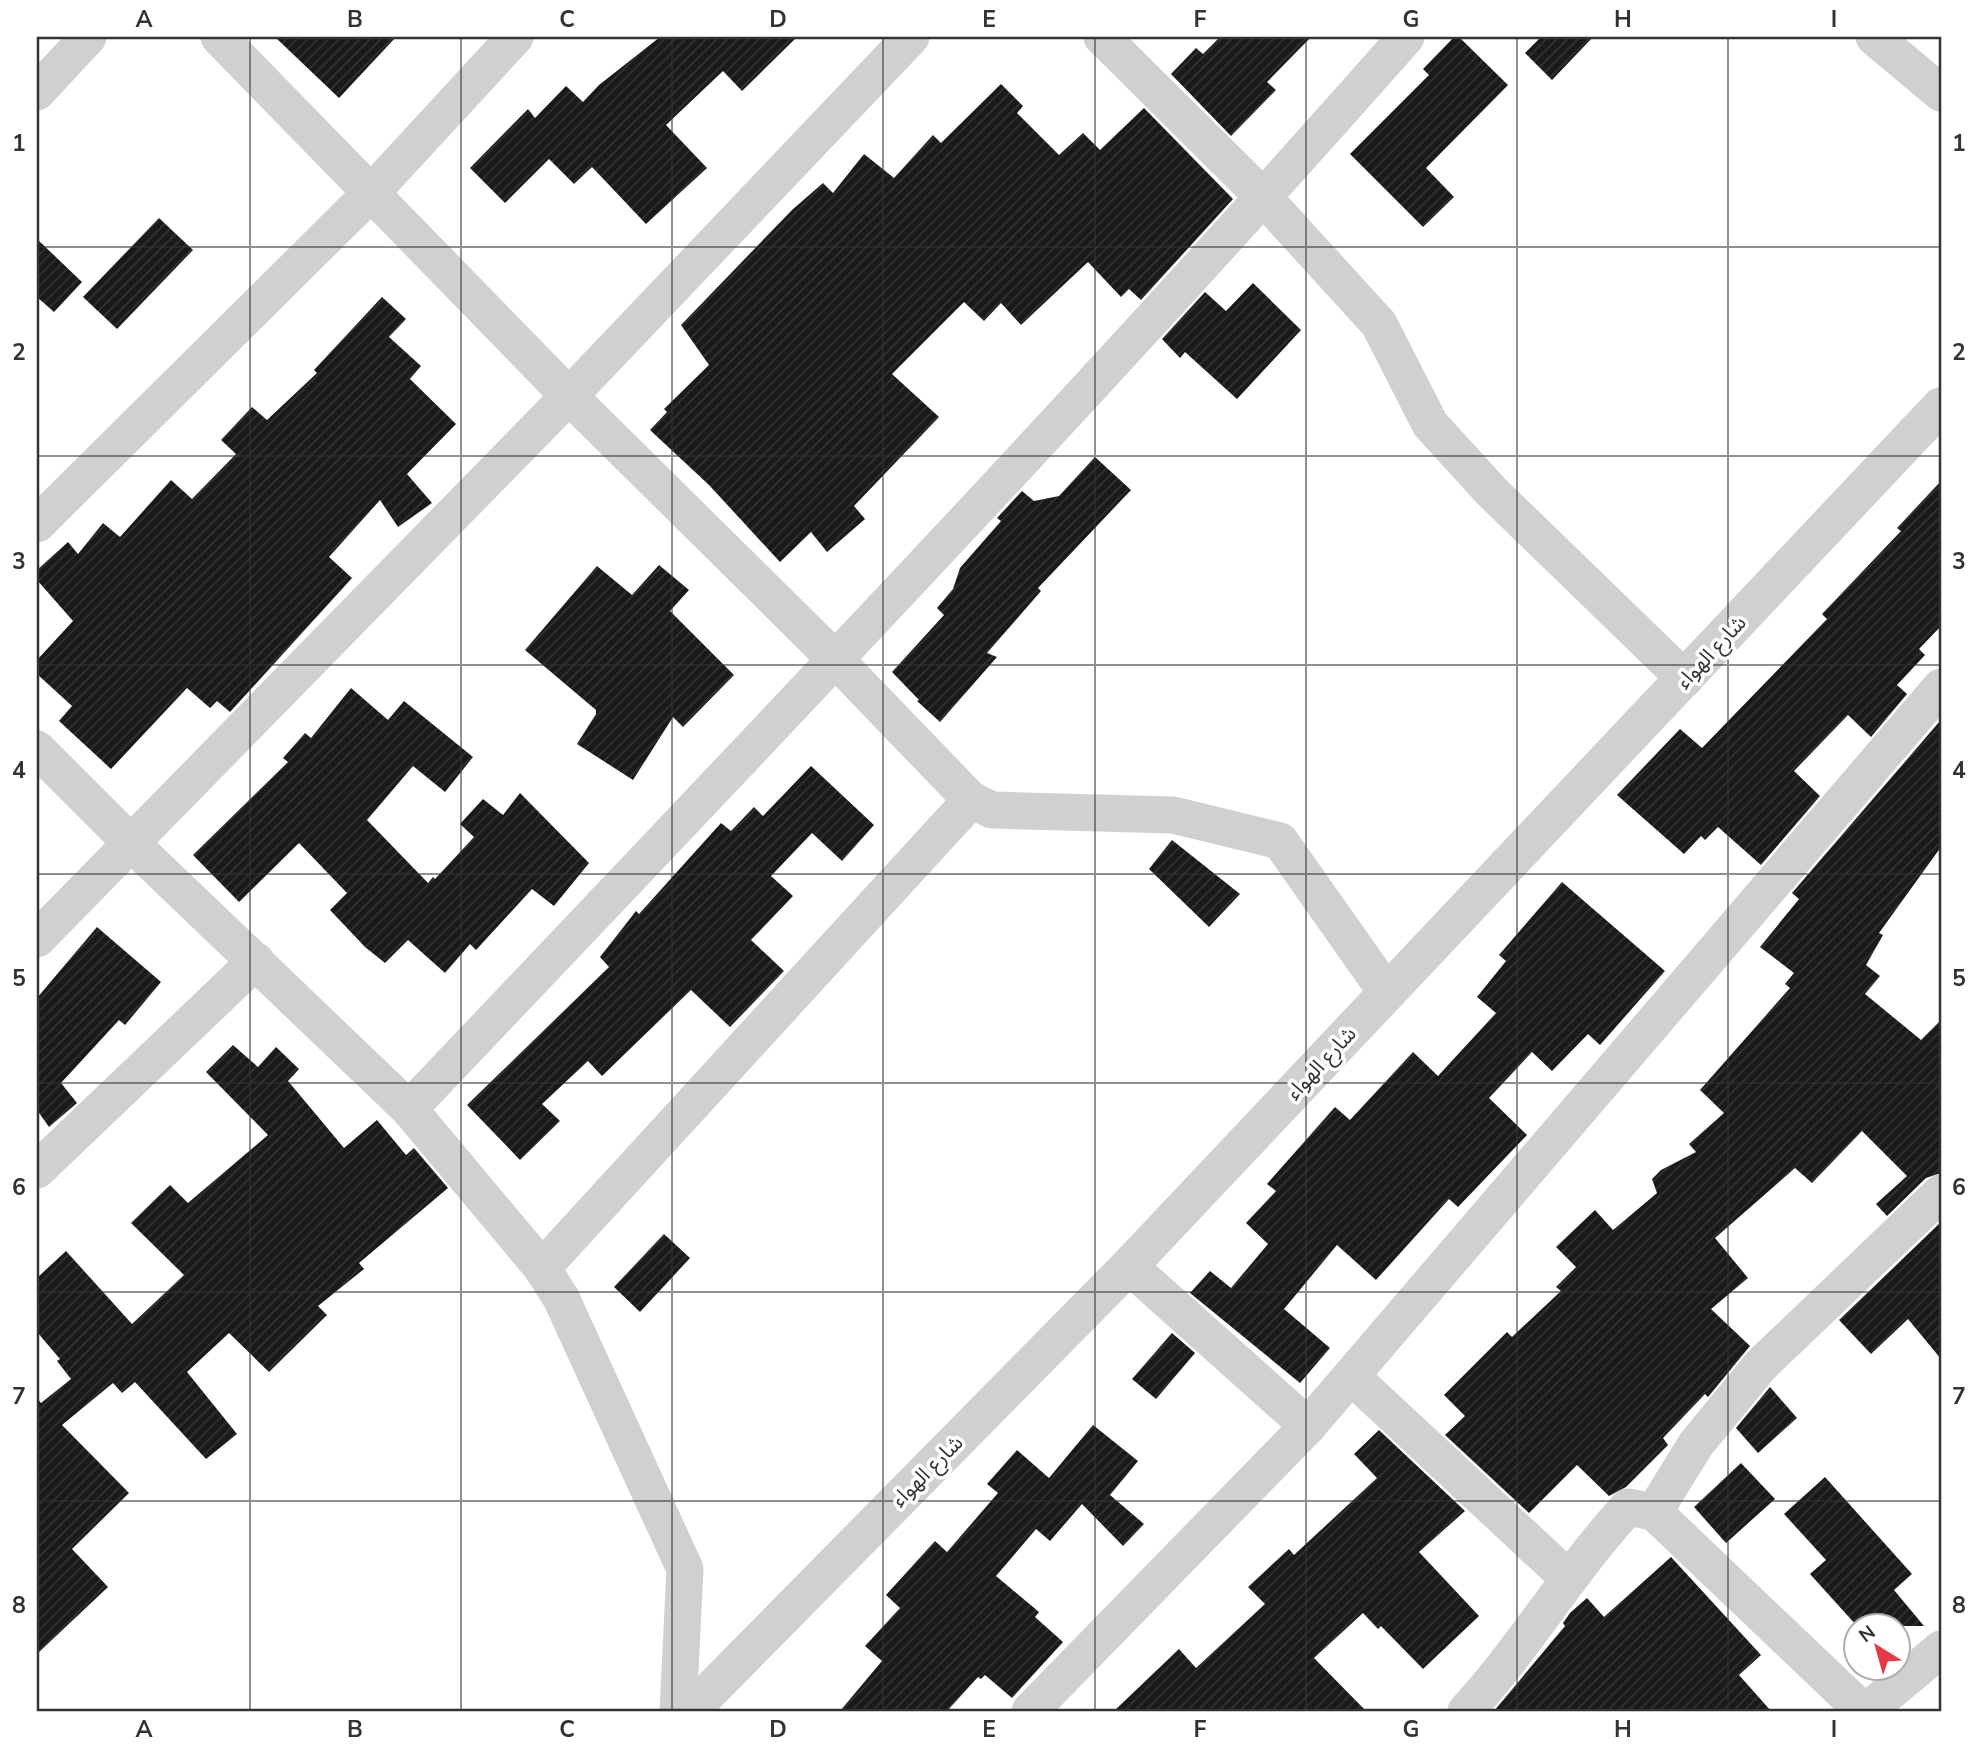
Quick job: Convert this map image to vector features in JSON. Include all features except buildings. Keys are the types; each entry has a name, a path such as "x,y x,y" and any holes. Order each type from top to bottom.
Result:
{"street":[{"path":"37,92 88,37"},
{"path":"219,37 569,396 835,659 971,800 992,810 1173,815 1280,841 1387,993"},
{"path":"37,524 372,192 515,37"},
{"path":"37,939 569,396 911,37"},
{"path":"1102,37 1264,198 1379,324 1430,424 1491,491 1685,679"},
{"path":"409,1109 835,659 1264,198 1406,37"},
{"path":"1874,37 1941,93"},
{"name":"شارع الهواء","path":"690,1711 1129,1266 1941,406"},
{"path":"1030,1711 1308,1426 1941,687"},
{"path":"37,749 132,844 409,1109 541,1268 561,1298 685,1569 678,1711"},
{"path":"541,1268 971,800"},
{"path":"37,1170 256,961"},
{"path":"1654,1512 1696,1444 1761,1364 1941,1193"},
{"path":"1129,1266 1308,1426"},
{"path":"1351,1376 1568,1578"},
{"path":"1466,1711 1487,1688 1568,1578 1628,1507 1654,1512 1865,1711 1941,1649"}]}
